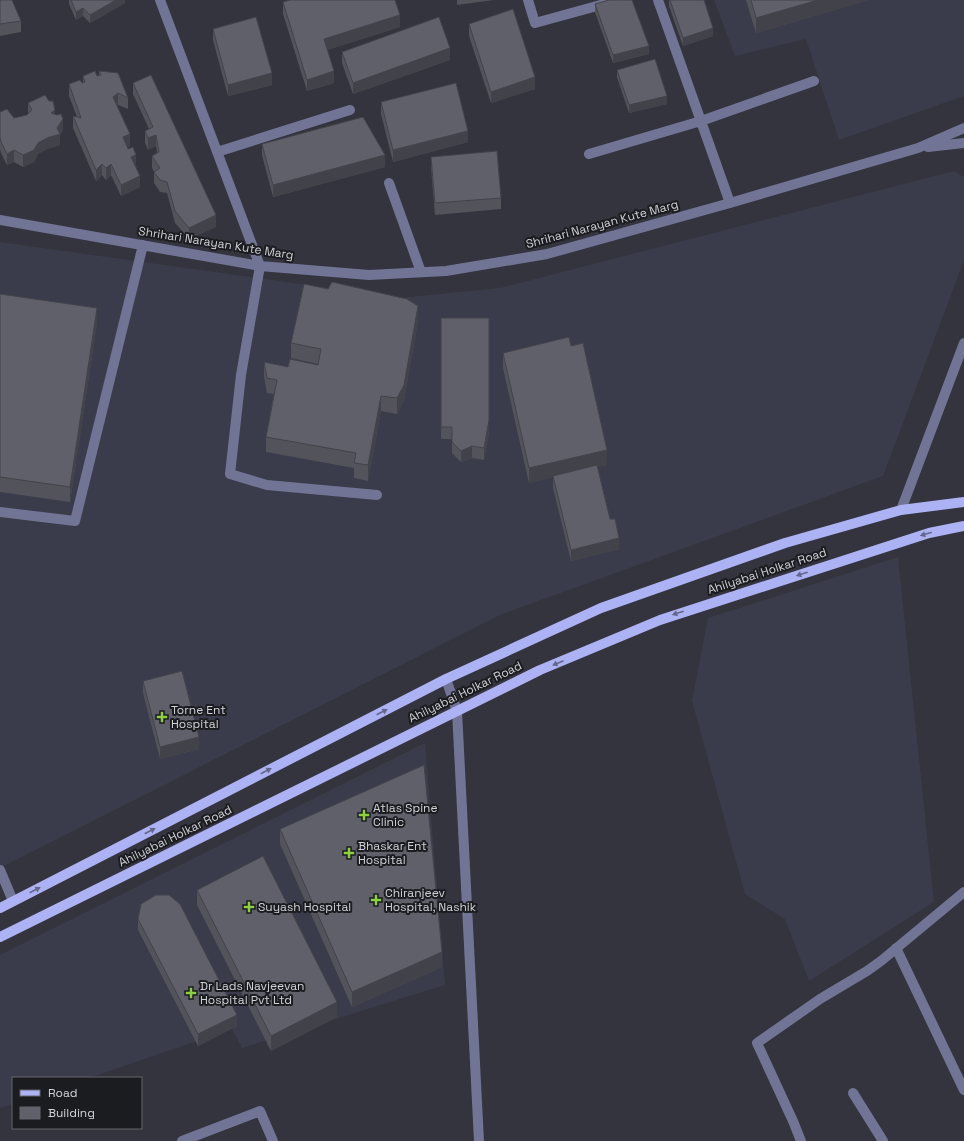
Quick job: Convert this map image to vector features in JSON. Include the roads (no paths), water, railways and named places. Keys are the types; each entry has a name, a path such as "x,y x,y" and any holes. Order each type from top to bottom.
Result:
{"main road":[{"name":"Ahilyabai Holkar Road","path":"0,908 446,679 601,608 785,543 901,510 964,502"},
{"name":"Ahilyabai Holkar Road","path":"0,937 540,670 660,620 929,533 964,526"}],"street":[{"path":"160,0 260,266 241,375 230,474 267,485 377,495"},
{"path":"528,0 536,23 619,0"},
{"path":"658,0 730,203"},
{"path":"588,154 700,120 814,81"},
{"path":"217,152 350,110"},
{"name":"Shrihari Narayan Kute Marg","path":"0,220 260,266 369,275 446,271 547,254 730,203 918,148 964,128"},
{"name":"Shrihari Narayan Kute Marg","path":"918,148 964,143"},
{"path":"389,183 421,272"},
{"path":"0,512 75,521 143,245"},
{"path":"901,510 964,342"},
{"path":"446,679 457,711 479,1141"},
{"path":"0,870 13,901"},
{"path":"801,1141 757,1043 820,999 867,971 964,892"},
{"path":"896,948 964,1090"},
{"path":"853,1093 883,1141"},
{"path":"182,1141 260,1111 273,1141"}],"place":[{"name":"Torne Ent Hospital","path":"162,717"},
{"name":"Atlas Spine Clinic","path":"364,815"},
{"name":"Bhaskar Ent Hospital","path":"349,853"},
{"name":"Chiranjeev Hospital, Nashik","path":"376,900"},
{"name":"Suyash Hospital","path":"249,907"},
{"name":"Dr Lads Navjeevan Hospital Pvt Ltd","path":"191,993"}]}
